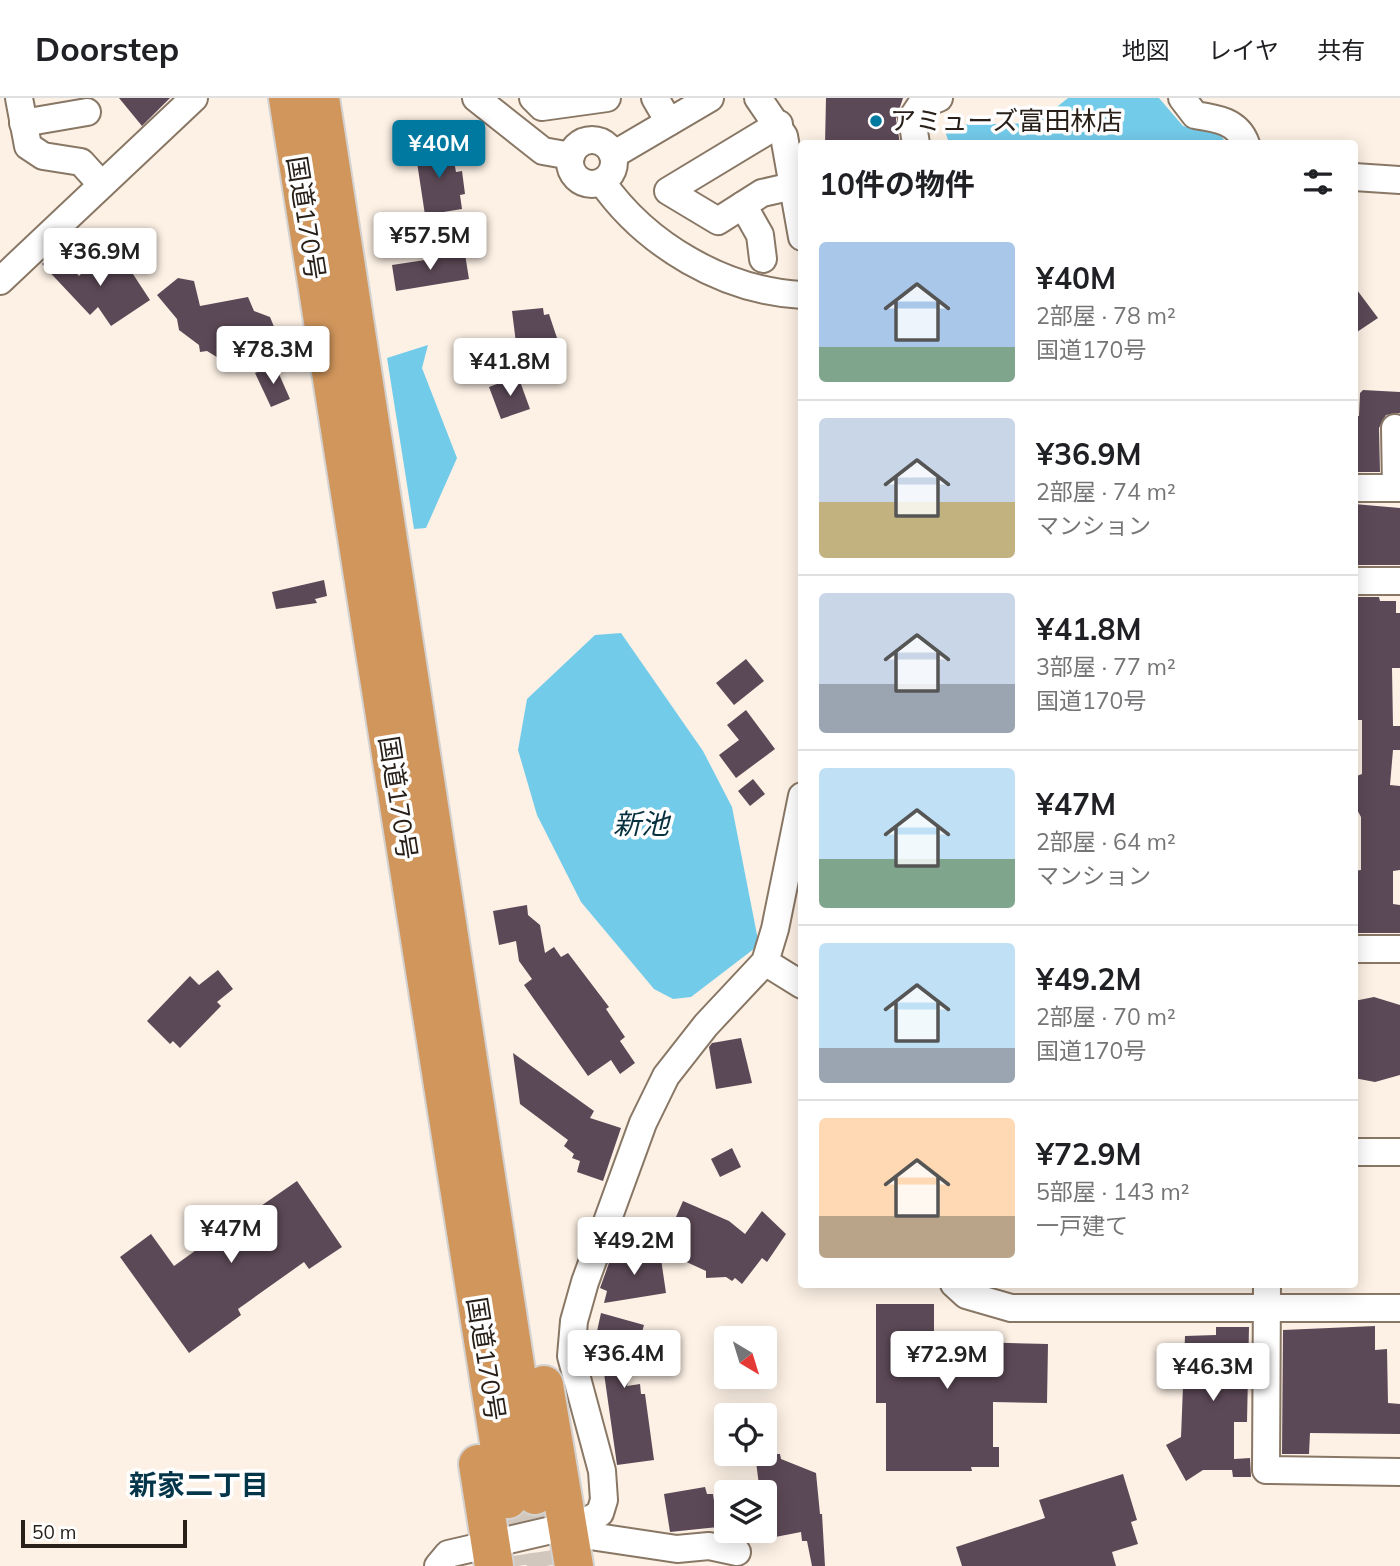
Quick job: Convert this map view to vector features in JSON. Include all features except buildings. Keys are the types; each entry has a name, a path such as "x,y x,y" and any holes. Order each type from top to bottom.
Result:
{"highway":[{"name":"国道170号","path":"288,98 389,743 521,1497 409,679 320,98"},
{"path":"409,679 447,801 464,881 530,1307 577,1524 574,1566"},
{"path":"389,743 380,807 389,888 492,1556"}],"street":[{"path":"0,281 194,98"},
{"path":"476,98 543,150 571,156"},
{"path":"533,98 542,107 601,98"},
{"path":"655,98 669,122"},
{"path":"613,155 710,98"},
{"path":"758,98 785,136 798,214"},
{"path":"915,140 912,118 920,106 939,98"},
{"path":"1182,98 1195,115 1217,118 1232,124 1243,134 1244,140"},
{"path":"87,112 21,110 25,138 34,152 43,156 74,159 101,184"},
{"path":"779,124 668,191 718,221 762,193 793,186"},
{"path":"592,140 605,144 613,155 614,167 602,182 588,183 575,176 570,163 571,156 579,144 592,140"},
{"path":"1358,177 1400,180"},
{"path":"602,182 622,211 670,248 720,278 778,294 798,295"},
{"path":"743,205 760,235 763,258"},
{"path":"1358,488 1398,488 1395,428"},
{"path":"1358,581 1400,581"},
{"path":"438,1566 448,1554 492,1556 600,1513 604,1500 596,1438 571,1356 574,1321 585,1282 643,1123 666,1076 706,1024 765,962 775,929 798,816"},
{"path":"1358,949 1400,949"},
{"path":"765,962 798,983"},
{"path":"1358,1152 1400,1152"},
{"path":"959,1288 967,1295 1011,1308 1112,1296 1267,1296 1400,1308"},
{"path":"1267,1296 1266,1469 1400,1472"},
{"path":"577,1524 590,1536 677,1549 709,1546 737,1552"}],"water":[{"path":"1068,98 1159,98 1183,126 1220,134 1224,140 948,140 943,125 1037,123"},
{"path":"428,345 422,368 457,458 426,528 414,529 387,358"},
{"name":"新池","path":"621,633 703,751 732,807 759,945 691,997 673,999 654,989 581,902 537,815 518,750 527,699 595,635"}],"tunnel":[{"path":"535,1495 546,1566"},
{"path":"508,1499 518,1566"}],"place":[{"name":"アミューズ富田林店","path":"876,121"}],"district":[{"name":"新家二丁目","path":"199,1485"}]}
